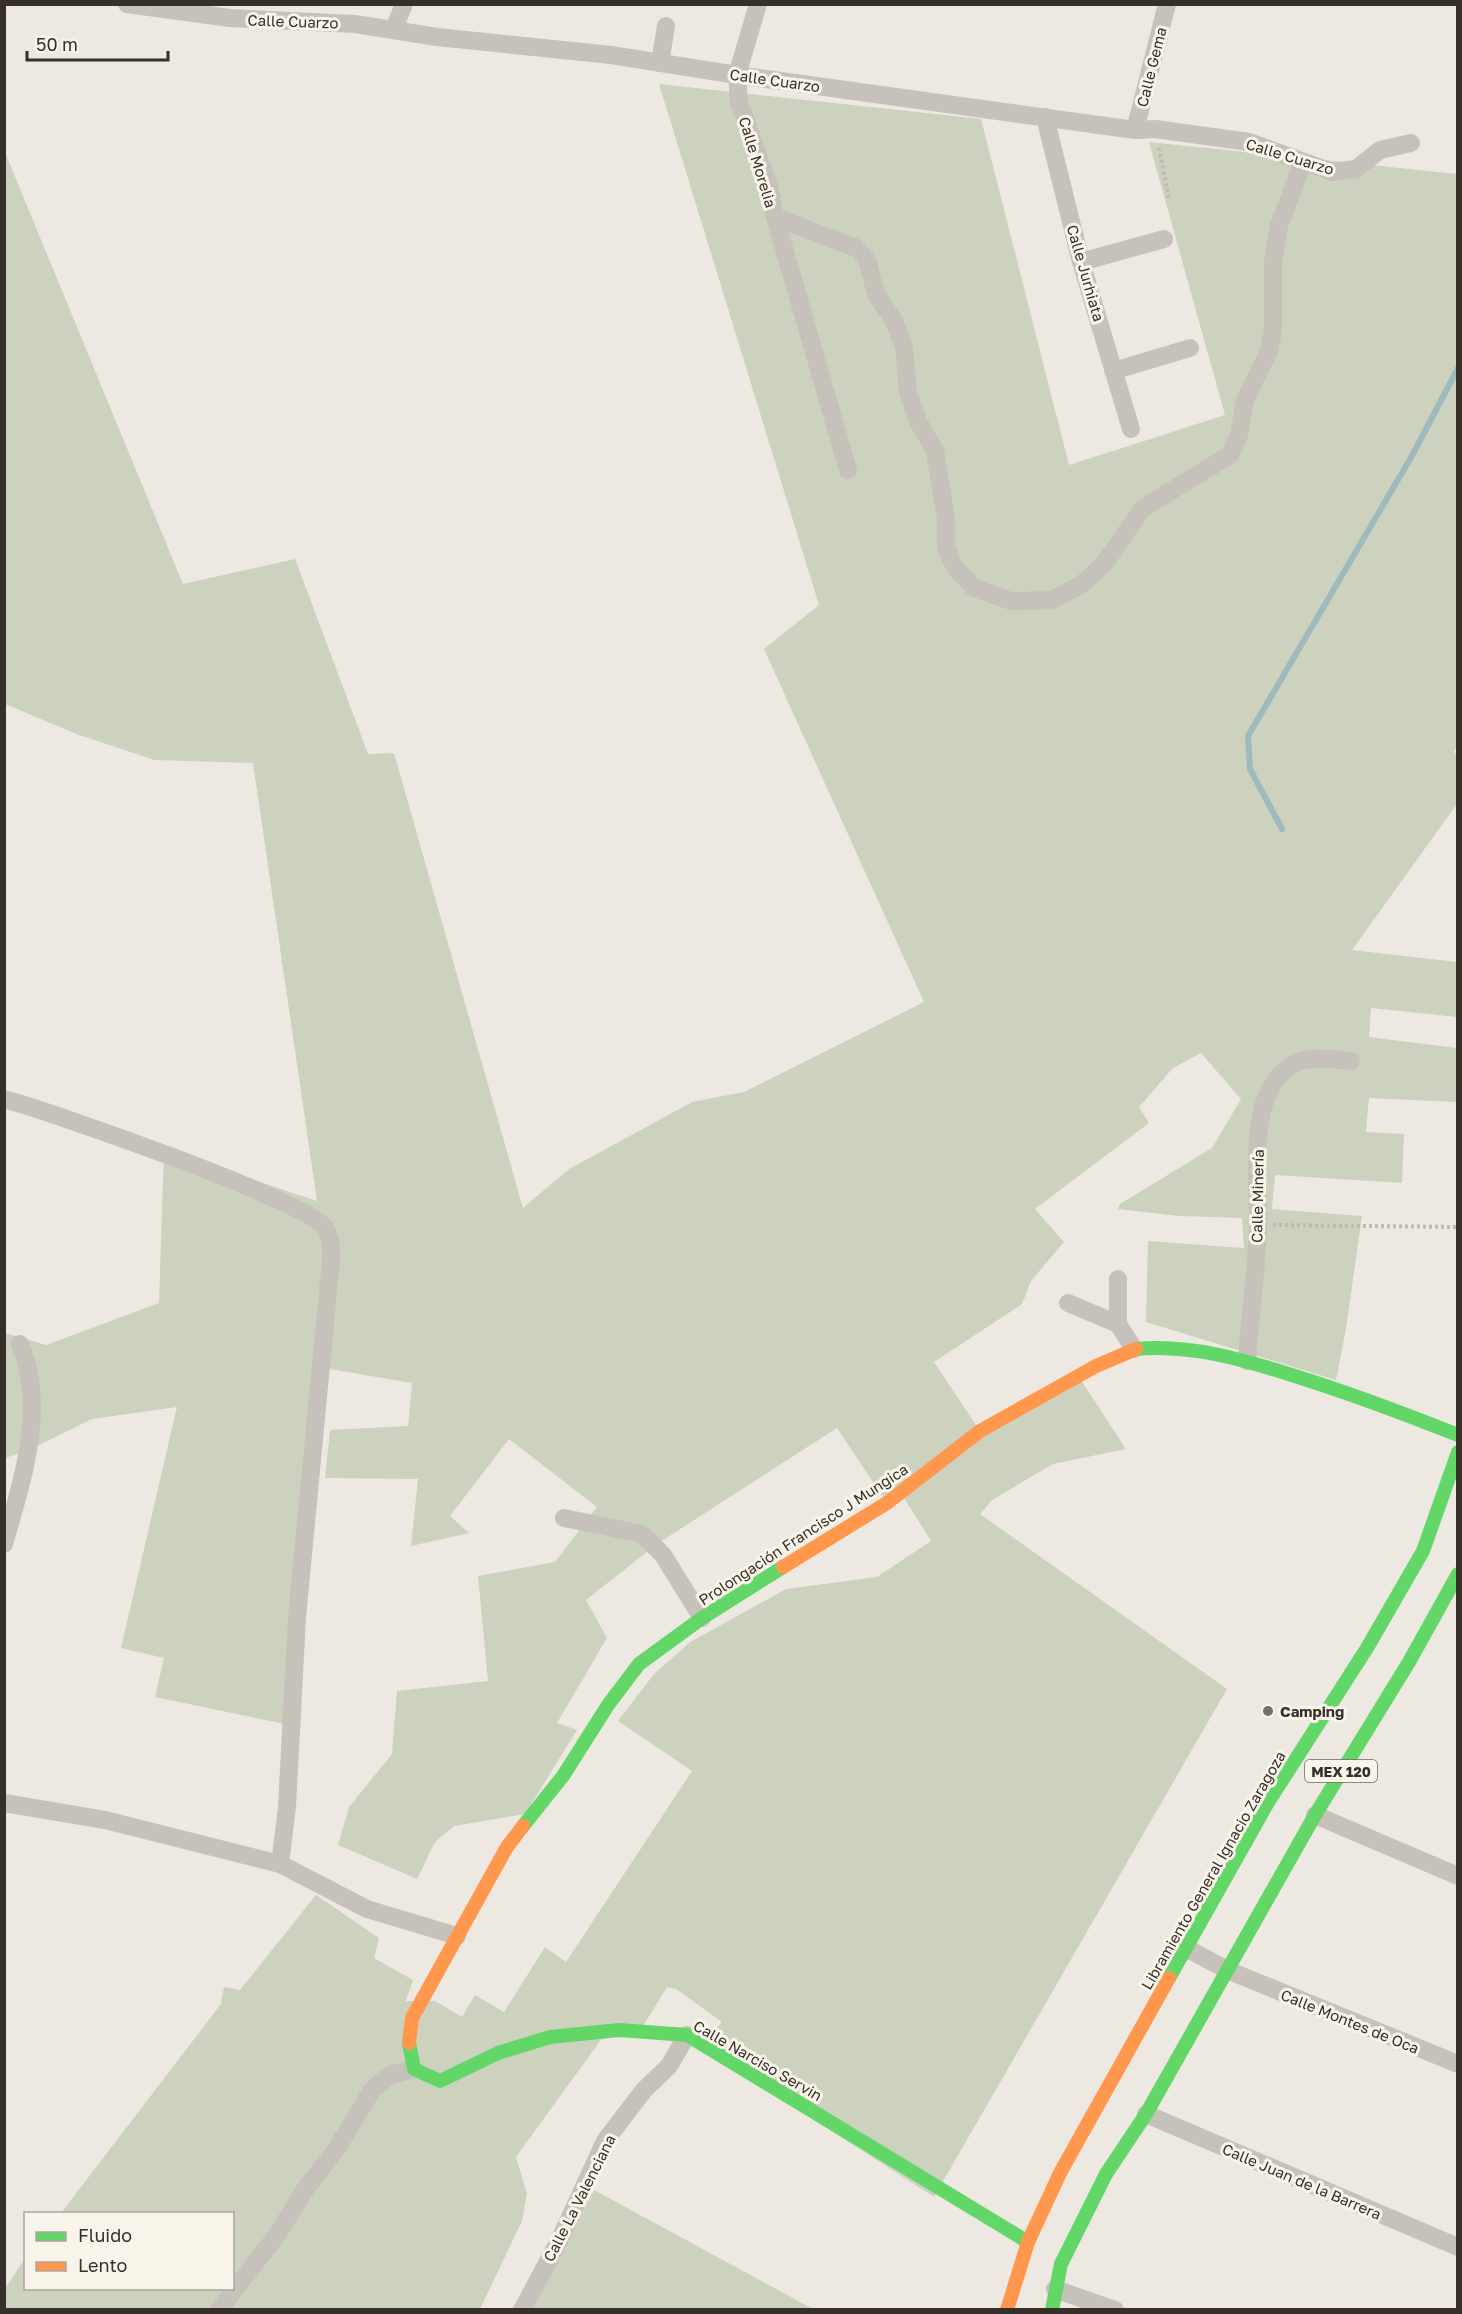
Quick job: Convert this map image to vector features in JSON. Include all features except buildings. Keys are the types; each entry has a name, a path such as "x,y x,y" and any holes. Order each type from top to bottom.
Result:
{"street":[{"name":"Calle Cuarzo","path":"127,4 230,18 355,24 437,37 611,55 737,75 1134,130 1155,129 1249,142 1332,172 1356,169 1380,150 1411,143"},
{"path":"394,29 404,4"},
{"name":"Calle Morelia","path":"758,4 737,75 739,102 769,187 775,217 856,248 867,259 876,294 892,319 904,347 908,393 919,423 936,451 946,518 946,546 954,566 974,588 1011,601 1052,600 1082,584 1104,564 1143,507 1230,455 1236,447 1245,400 1269,351 1273,332 1273,261 1280,226 1303,162"},
{"name":"Calle Gema","path":"1134,130 1167,4"},
{"path":"660,63 666,26"},
{"name":"Calle Jurhiata","path":"1045,117 1081,262 1131,429"},
{"path":"775,217 848,470"},
{"path":"1081,262 1164,239"},
{"path":"1113,371 1190,348"},
{"name":"Calle Minería","path":"1247,1361 1258,1224 1256,1149 1263,1110 1273,1085 1289,1066 1311,1058 1351,1060"},
{"path":"4,1099 141,1145 282,1202 311,1216 325,1228 331,1244 297,1617 287,1807 280,1864"},
{"path":"1118,1279 1118,1324 1134,1349"},
{"path":"1068,1303 1118,1324"},
{"path":"4,1544 24,1477 31,1428 30,1366 20,1344"},
{"name":"Prolongación Francisco J Mungica","path":"457,1936 507,1847 563,1776 608,1705 639,1664 702,1618 886,1503 980,1431 1018,1412 1095,1366 1134,1349 1157,1347 1193,1350 1247,1361 1367,1399 1458,1435"},
{"name":"Libramiento General Ignacio Zaragoza","path":"1007,2310 1028,2242 1060,2174 1267,1804 1367,1648 1423,1551 1458,1452"},
{"path":"564,1518 642,1534 663,1555 702,1618"},
{"name":"MEX 120","path":"1052,2310 1061,2264 1106,2174 1235,1974 1315,1815 1409,1662 1458,1574"},
{"path":"4,1803 105,1820 280,1864 367,1909 457,1936 447,1960 412,2018 408,2047 414,2069 390,2075 372,2090 337,2148 306,2188 277,2235 219,2310"},
{"path":"1315,1815 1458,1876"},
{"name":"Calle Montes de Oca","path":"1186,1948 1235,1974 1458,2064"},
{"name":"Calle Narciso Servin","path":"414,2069 440,2081 506,2050 548,2038 607,2030 658,2030 687,2035 1028,2242"},
{"name":"Calle La Valenciana","path":"522,2310 560,2239 605,2141 644,2090 669,2066 687,2035"},
{"name":"Calle Juan de la Barrera","path":"1146,2114 1458,2247"},
{"path":"1055,2289 1104,2307"}],"path":[{"path":"1155,129 1169,200"},
{"path":"1258,1224 1458,1227"}],"green space":[{"path":"659,84 981,119 1069,465 1225,415 1149,142 1457,174 1458,746 1454,751 1457,756 1457,804 1352,950 1457,962 1457,1017 1371,1008 1369,1037 1457,1048 1457,1102 1369,1098 1366,1132 1404,1134 1402,1183 1275,1175 1272,1209 1362,1216 1346,1329 1336,1380 1146,1322 1148,1241 1244,1248 1242,1218 1179,1216 1118,1209 1120,1204 1212,1148 1241,1099 1201,1053 1173,1068 1139,1107 1149,1123 1035,1209 1064,1242 1031,1281 1022,1304 934,1362 980,1431 1079,1377 1126,1449 1053,1464 992,1500 980,1514 1227,1689 934,2197 701,2047 722,2022 676,1989 667,1987 637,2036 603,2037 516,2157 527,2193 522,2221 480,2309 5,2309 5,2288 24,2260 24,2290 234,2290 234,2212 62,2212 221,2004 224,1987 240,1990 316,1895 379,1938 374,1958 413,1980 406,2001 435,2001 462,2017 475,1995 504,2012 545,1947 566,1962 692,1771 618,1721 654,1674 690,1642 786,1589 877,1577 931,1541 901,1493 887,1503 837,1428 657,1544 586,1600 607,1638 557,1723 577,1730 525,1814 454,1826 435,1842 417,1879 338,1845 349,1807 392,1754 397,1691 488,1681 478,1576 555,1562 597,1507 509,1439 450,1516 469,1533 411,1546 418,1479 325,1478 330,1430 408,1426 412,1383 318,1367 289,1725 155,1697 164,1658 121,1648 177,1407 92,1419 29,1450 5,1458 5,1333 46,1345 159,1303 164,1150 317,1201 253,763 154,760 79,735 5,704 4,150 183,584 295,559 368,754 394,753 523,1208 569,1169 692,1102 744,1092 924,1002 764,649 819,605"},
{"path":"594,2190 813,2309 531,2310"}],"waterway":[{"path":"1282,829 1250,769 1248,736 1413,454 1458,368"}],"traffic: fast":[{"path":"1136,1349 1198,1351 1238,1359 1338,1390 1458,1435"},
{"path":"1169,1978 1267,1804 1367,1648 1423,1551 1458,1452"},
{"path":"523,1826 563,1776 608,1705 639,1664 702,1618 783,1567"},
{"path":"1052,2310 1061,2264 1106,2174 1146,2114 1315,1815 1409,1662 1458,1574"},
{"path":"409,2043 414,2069 440,2081 498,2053 550,2037 619,2030 687,2035 1028,2242"}],"traffic: slow":[{"path":"783,1567 887,1503 980,1431 1096,1366 1136,1349"},
{"path":"409,2043 412,2018 507,1847 523,1826"},
{"path":"1007,2310 1028,2242 1060,2173 1169,1978"}],"place":[{"name":"Camping","path":"1268,1711"}]}
